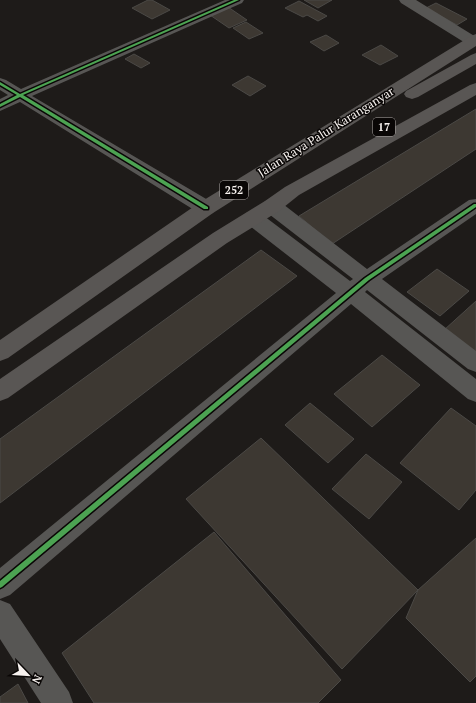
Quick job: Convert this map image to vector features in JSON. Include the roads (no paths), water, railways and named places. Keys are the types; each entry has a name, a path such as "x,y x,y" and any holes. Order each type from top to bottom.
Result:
{"main road":[{"path":"0,392 220,238 272,206 292,191 468,78 475,46"},
{"name":"Jalan Raya Palur Karanganyar","path":"0,352 206,208 284,158 475,46"},
{"name":"17","path":"284,158 324,144 468,78"}],"street":[{"path":"0,106 20,95 237,0"},
{"path":"406,0 475,46"},
{"path":"0,84 206,208"},
{"path":"0,585 359,286 476,205"},
{"path":"272,206 359,286 473,385"},
{"path":"253,218 308,259 359,286 476,363"},
{"path":"0,614 58,703"}]}
